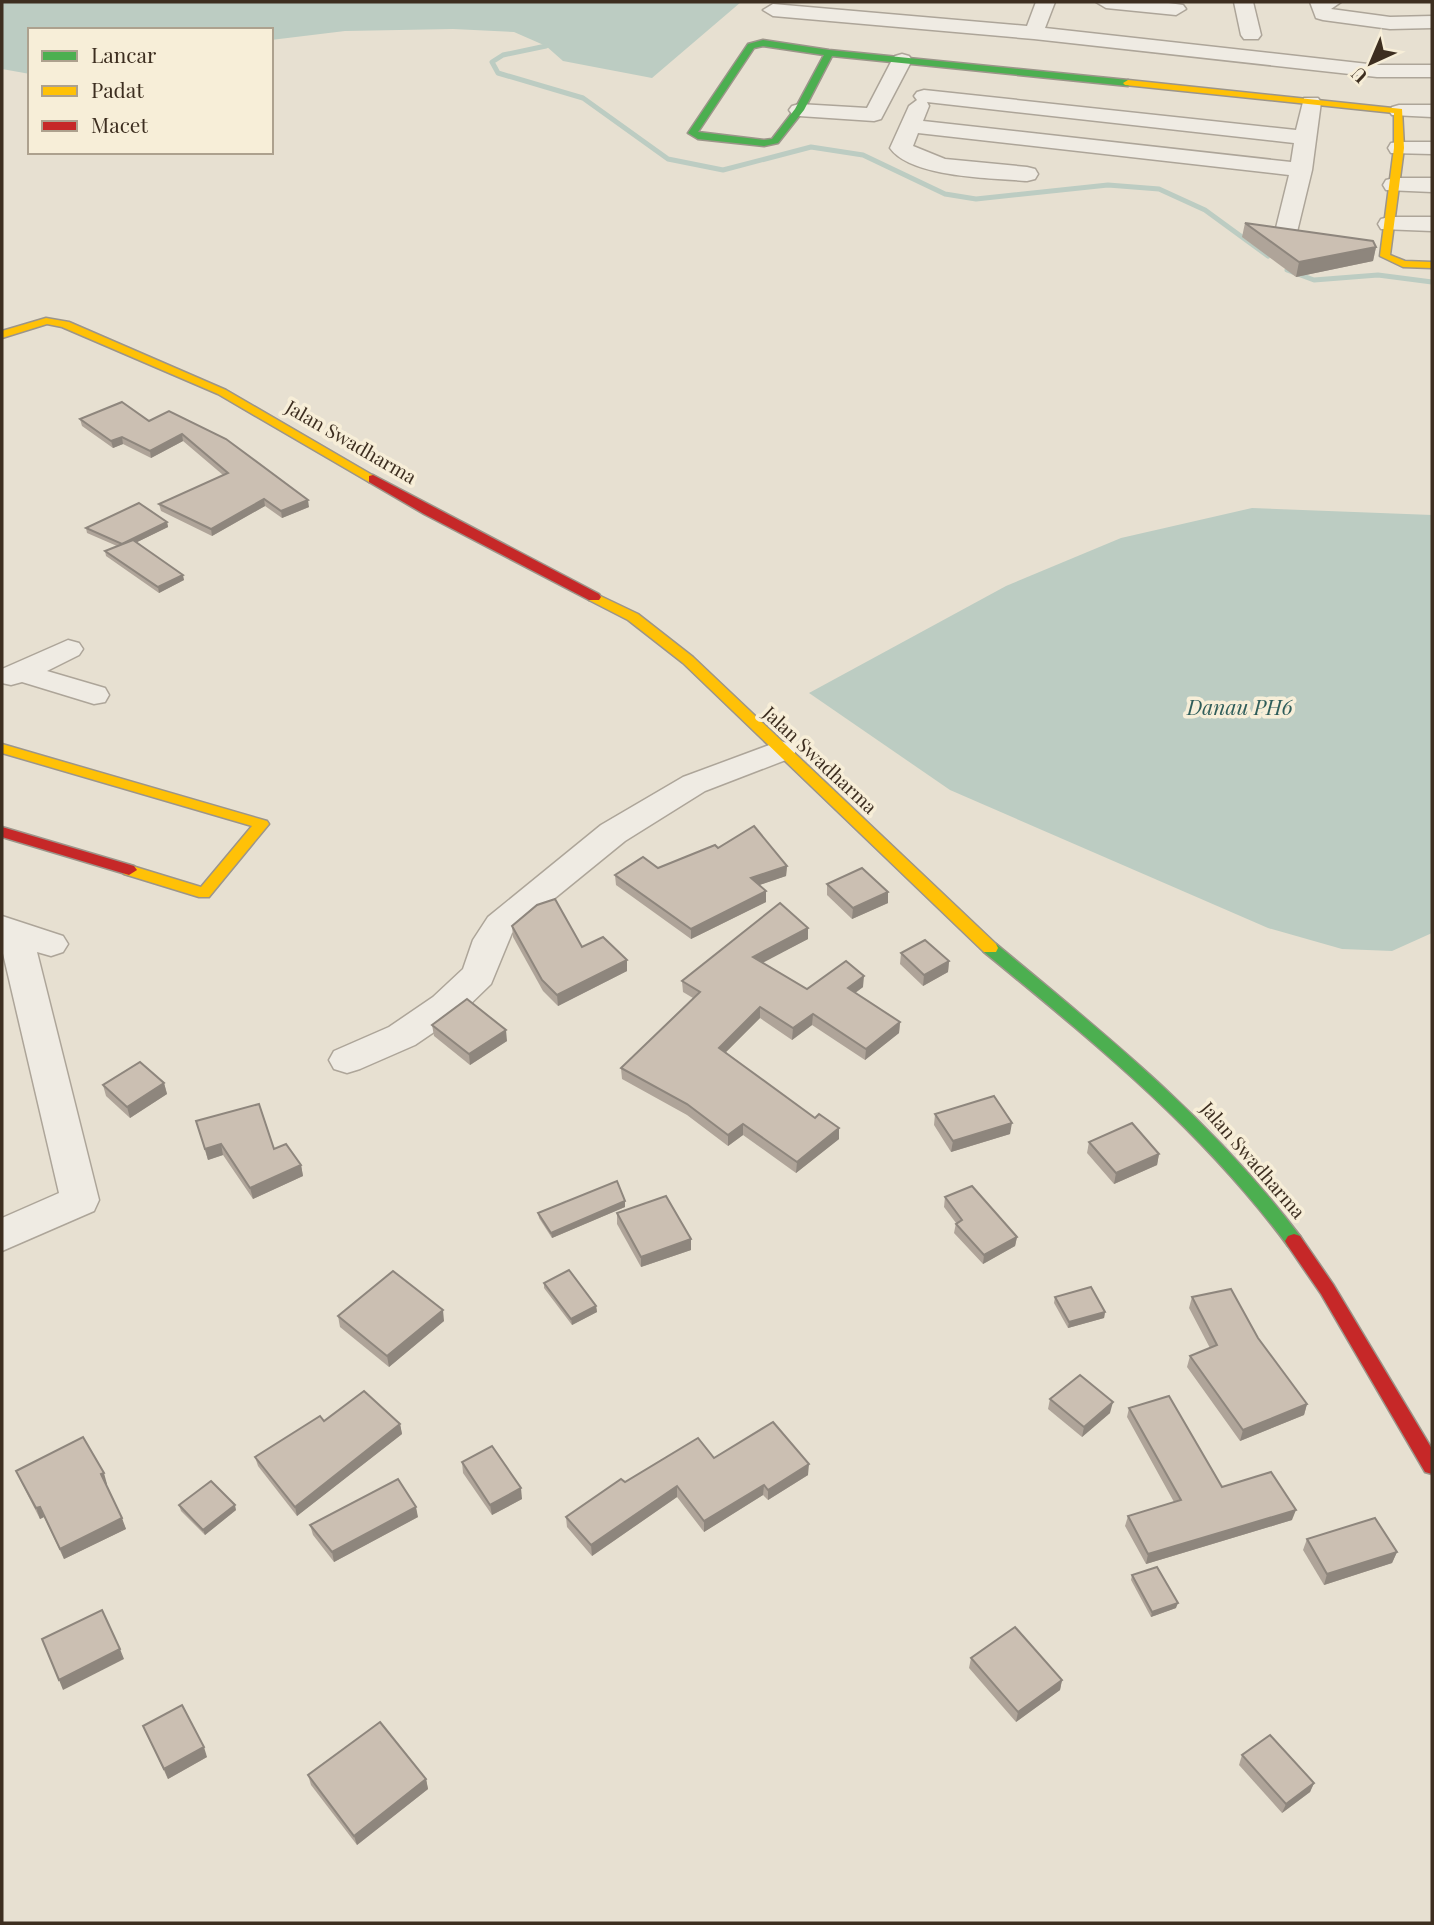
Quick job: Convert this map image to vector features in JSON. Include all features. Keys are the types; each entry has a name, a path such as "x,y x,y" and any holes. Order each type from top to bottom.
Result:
{"street":[{"path":"1034,33 1045,2"},
{"path":"1105,2 1176,9"},
{"path":"1243,2 1251,35"},
{"path":"1332,2 1320,3 1323,14 1390,23 1432,22"},
{"path":"773,10 804,7 928,24 1244,56 1267,54 1432,61"},
{"path":"874,115 904,60 928,24"},
{"path":"1244,56 1244,37 1251,35 1261,39 1267,54"},
{"path":"829,53 799,110 775,141 771,143 698,136 693,133 751,46 763,43 945,65 1399,111 1432,111"},
{"path":"1267,54 1377,71 1432,71"},
{"path":"945,65 924,96 901,148 920,160 1027,174"},
{"path":"924,96 1307,138"},
{"path":"1285,236 1301,170 1311,102"},
{"path":"799,110 874,115 911,123 1301,170"},
{"path":"1399,111 1399,148 1385,256 1403,264 1432,265"},
{"path":"1399,148 1432,148"},
{"path":"1394,186 1432,185"},
{"path":"1389,224 1432,224"},
{"name":"Jalan Swadharma","path":"2,335 46,321 65,324 222,391 418,505 633,617 688,660 974,935 1144,1078 1209,1137 1276,1215 1327,1289 1432,1466"},
{"path":"11,676 68,649"},
{"path":"11,676 94,695"},
{"path":"2,748 262,824 204,893 2,832"},
{"path":"347,1060 402,1036 446,1006 479,975 489,940 500,925 613,833 694,784 780,751"},
{"path":"2,1236 80,1200 14,992 9,930 51,944"}],"water":[{"path":"2,2 741,2 652,78 563,61 546,46 514,32 453,29 345,31 273,40 273,28 28,28 28,74 2,69"},
{"name":"Danau PH6","path":"1252,508 1432,515 1432,933 1392,951 1342,949 1268,928 950,790 809,693 1006,586 1121,538"}],"building":[{"path":"1245,223 1373,241 1376,247 1299,262"},
{"path":"122,402 149,421 169,411 226,439 308,500 281,511 264,499 211,529 159,504 228,473 182,434 150,451 122,437 111,441 80,419"},
{"path":"139,503 167,522 122,544 86,528"},
{"path":"133,540 183,575 158,587 105,551"},
{"path":"754,826 787,866 751,878 766,891 691,929 615,875 643,857 658,868 715,845 718,848"},
{"path":"862,868 888,892 853,908 827,884"},
{"path":"555,899 582,947 603,937 627,960 557,995 542,980 512,926 537,905"},
{"path":"780,903 808,928 753,957 807,989 846,961 864,976 848,988 900,1022 866,1049 813,1014 793,1028 760,1007 719,1048 815,1118 819,1114 839,1128 797,1162 743,1124 728,1135 687,1104 621,1068 700,992 682,981"},
{"path":"925,940 949,961 924,975 901,953"},
{"path":"467,999 506,1030 469,1054 432,1025"},
{"path":"140,1062 164,1083 127,1107 103,1085"},
{"path":"994,1096 1012,1123 953,1141 935,1114"},
{"path":"259,1104 274,1149 286,1144 301,1165 250,1188 221,1144 205,1149 196,1121"},
{"path":"1132,1123 1159,1154 1116,1173 1089,1142"},
{"path":"617,1181 625,1201 551,1233 538,1213"},
{"path":"972,1186 1017,1237 984,1255 956,1224 962,1220 945,1197"},
{"path":"666,1196 691,1239 641,1257 617,1213"},
{"path":"569,1270 596,1306 571,1319 544,1283"},
{"path":"393,1271 443,1310 387,1356 338,1316"},
{"path":"1091,1287 1105,1312 1069,1322 1055,1297"},
{"path":"1231,1289 1258,1338 1307,1404 1243,1430 1190,1356 1217,1345 1192,1297"},
{"path":"1080,1375 1113,1402 1084,1427 1050,1399"},
{"path":"364,1391 400,1424 295,1507 255,1457 320,1416 324,1421"},
{"path":"1169,1396 1222,1487 1271,1472 1296,1510 1148,1554 1128,1516 1181,1500 1129,1408"},
{"path":"773,1422 809,1464 768,1490 764,1485 704,1521 677,1486 591,1545 566,1517 621,1479 625,1482 698,1438 714,1458"},
{"path":"83,1437 104,1473 101,1474 122,1518 60,1549 40,1507 36,1508 16,1471"},
{"path":"492,1446 521,1488 490,1505 462,1462"},
{"path":"398,1479 416,1507 332,1552 310,1525"},
{"path":"211,1481 235,1505 203,1530 179,1505"},
{"path":"1375,1518 1397,1552 1327,1574 1307,1539"},
{"path":"1157,1567 1178,1603 1152,1612 1132,1575"},
{"path":"102,1610 120,1649 59,1680 42,1639"},
{"path":"1015,1627 1062,1680 1018,1712 971,1658"},
{"path":"182,1705 204,1747 164,1769 143,1726"},
{"path":"380,1722 426,1779 354,1836 308,1775"},
{"path":"1270,1735 1314,1783 1286,1804 1242,1755"}],"waterway":[{"path":"546,46 503,55 492,62 498,73 583,98 668,159 723,170 811,147 863,155 945,194 976,199 1108,185 1159,189 1205,210 1268,256"},
{"path":"1287,270 1314,280 1378,275 1432,282"}],"traffic: fast":[{"path":"829,53 799,110 775,141 764,143 698,136 693,133 751,46 763,43 829,53 1128,83"},
{"path":"990,948 1112,1049 1191,1121 1228,1159 1294,1241"}],"traffic: slow":[{"path":"1128,83 1399,111 1399,148 1385,256 1403,264 1432,265"},
{"path":"2,335 46,321 65,324 222,392 373,479"},
{"path":"594,597 633,617 688,660 990,948"},
{"path":"2,748 262,824 204,893 129,870"}],"traffic: jam":[{"path":"373,479 428,511 594,597"},
{"path":"2,832 129,870"},
{"path":"1294,1241 1327,1289 1432,1466"}]}
